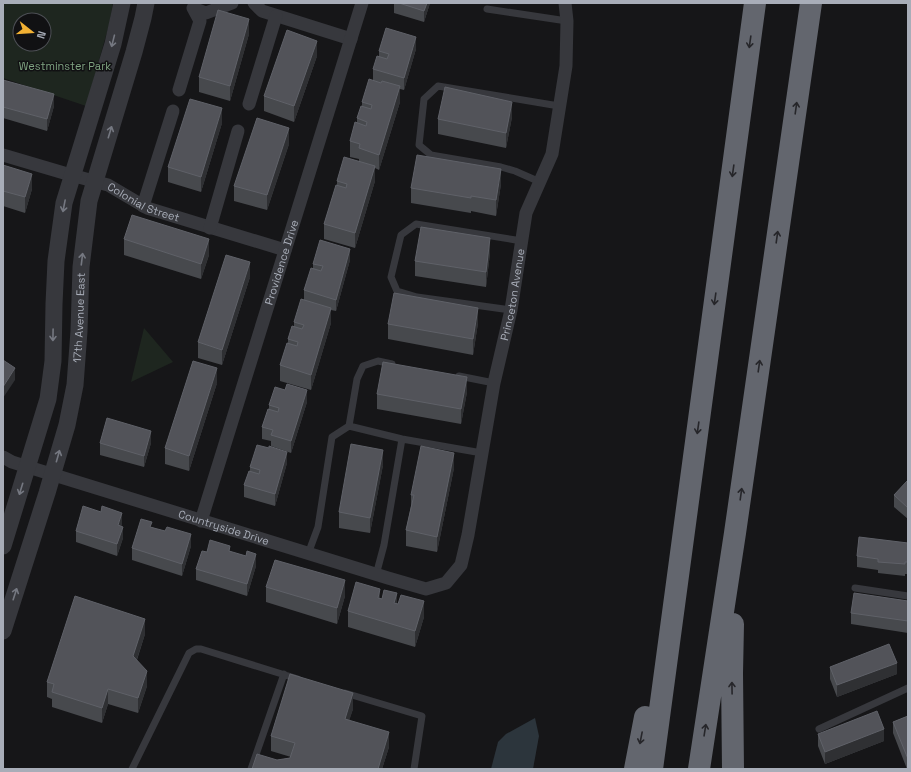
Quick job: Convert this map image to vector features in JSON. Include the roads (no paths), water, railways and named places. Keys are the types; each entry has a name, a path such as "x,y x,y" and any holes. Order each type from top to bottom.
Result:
{"highway":[{"path":"652,769 755,3"},
{"path":"699,769 735,533 811,3"},
{"path":"635,769 689,494"},
{"path":"733,769 732,673 735,533"}],"street":[{"path":"3,546 48,399 53,361 56,260 64,203 113,44 122,3"},
{"name":"17th Avenue East","path":"3,631 67,425 75,385 79,331 81,267 89,201 144,18 146,3"},
{"path":"179,90 200,21 193,8 206,12 232,3"},
{"path":"254,3 262,12 351,39"},
{"name":"Providence Drive","path":"201,521 362,3"},
{"name":"Princeton Avenue","path":"446,583 461,565 468,535 494,382 511,310 526,213 552,154 566,66 567,21 565,3"},
{"path":"248,104 276,16"},
{"path":"143,206 173,111"},
{"path":"210,228 238,131"},
{"name":"Colonial Street","path":"3,155 108,186 147,208 285,250"},
{"name":"Countryside Drive","path":"3,457 12,462 52,475 376,575 426,589 446,583"}],"lane":[{"path":"487,8 567,21"},
{"path":"540,182 515,171 501,167 431,155 419,145 424,99 438,86 559,106"},
{"path":"511,310 417,297 397,291 391,277 401,235 416,224 522,241"},
{"path":"349,426 357,379 363,366 378,361 402,366"},
{"path":"448,374 494,382"},
{"path":"308,554 318,527 332,437 349,426 402,439 482,453"},
{"path":"376,575 384,545 402,439"},
{"path":"856,588 908,596"},
{"path":"132,769 188,653 196,649 201,649 307,681"},
{"path":"251,769 284,674"},
{"path":"819,729 908,688"},
{"path":"338,691 422,716 414,769"}],"park label":[{"name":"Westminster Park","path":"65,66"}]}
